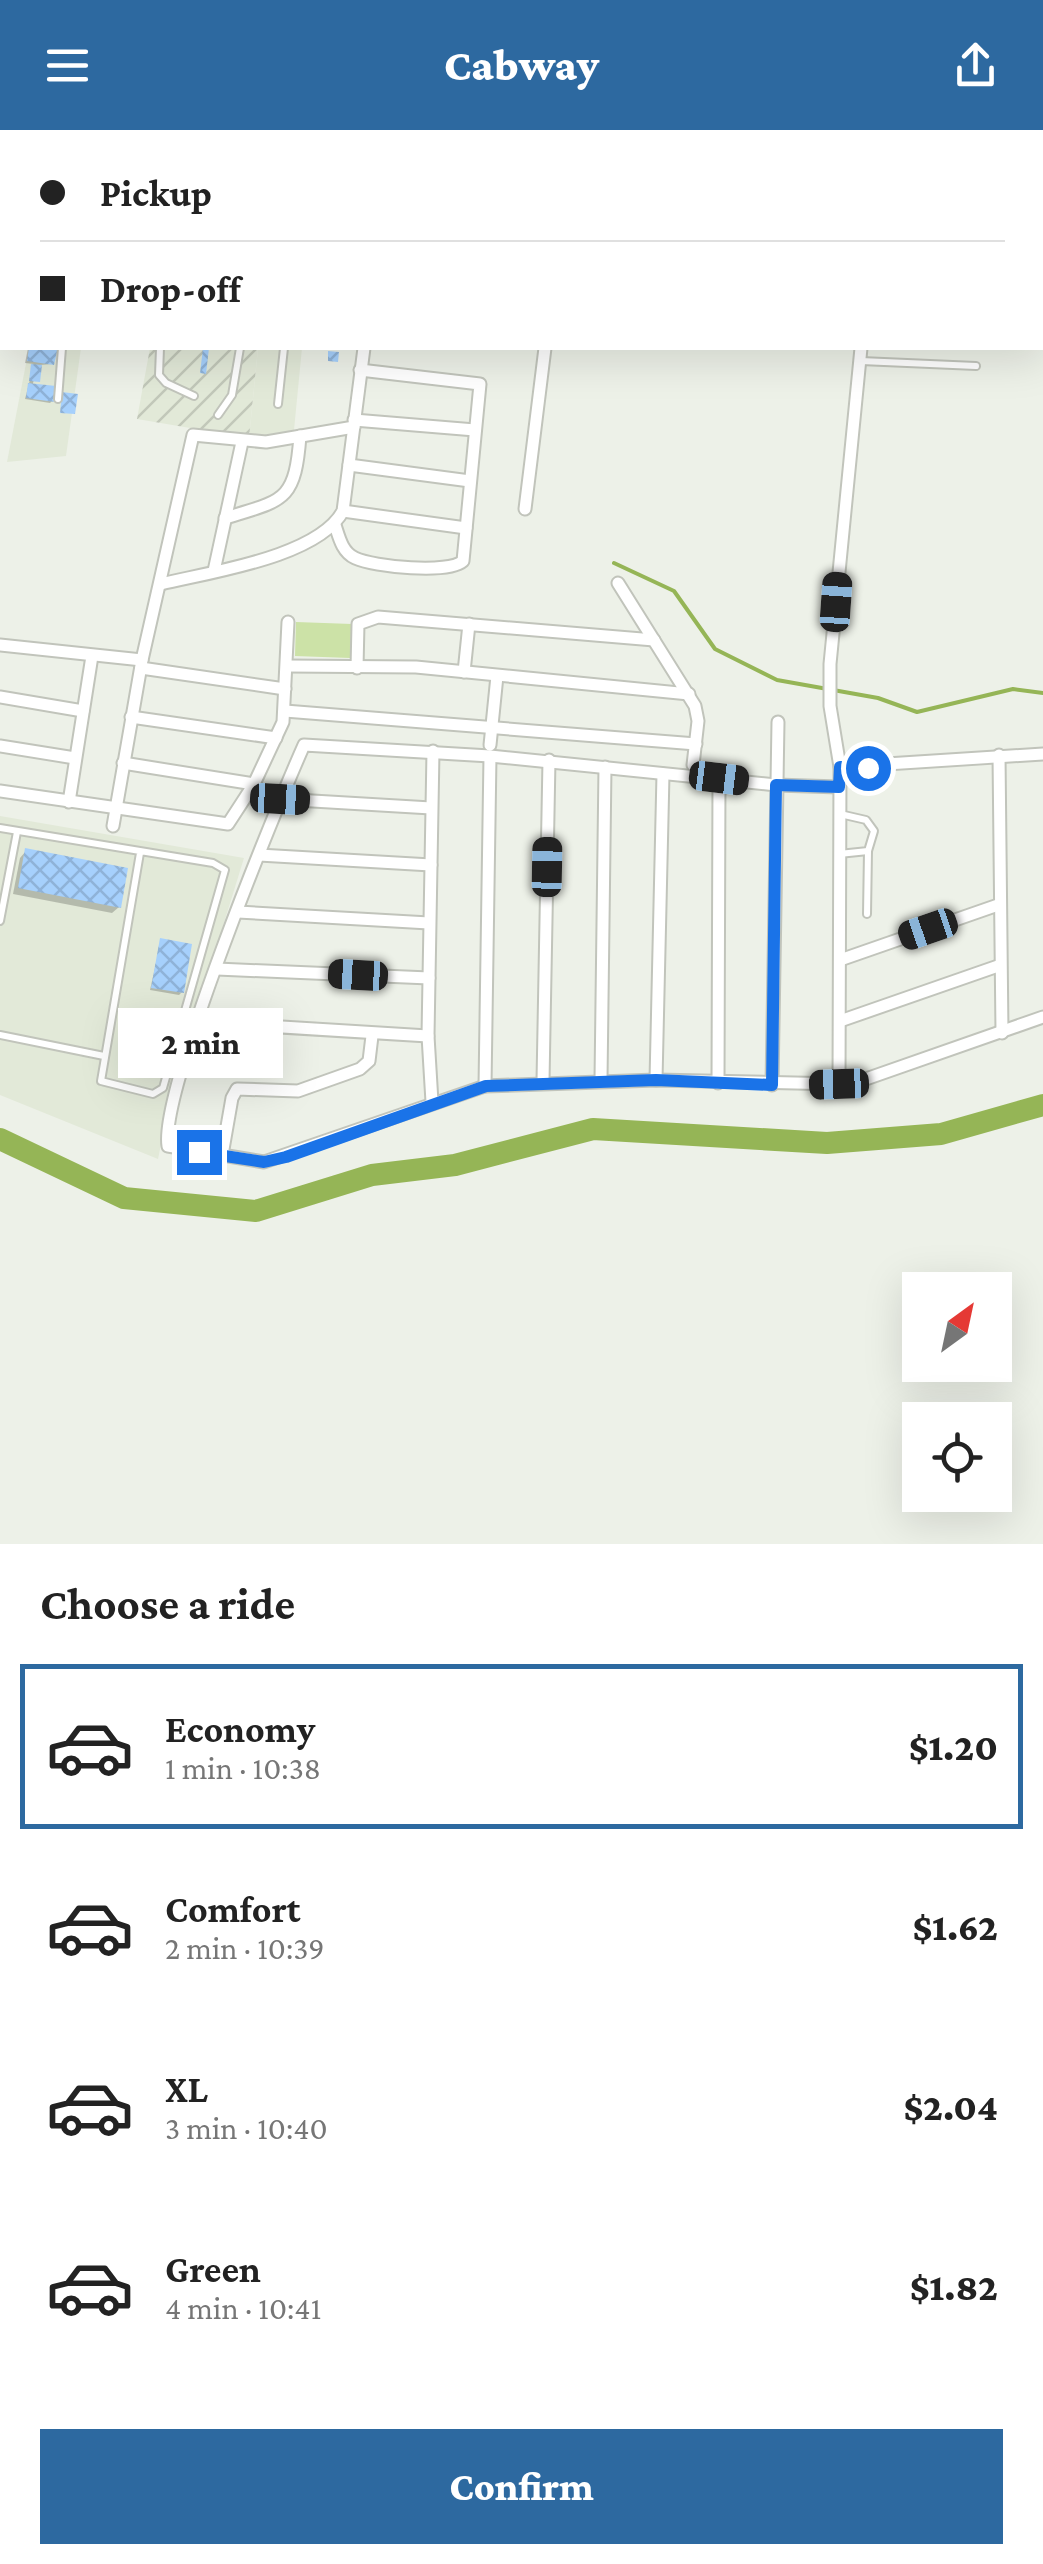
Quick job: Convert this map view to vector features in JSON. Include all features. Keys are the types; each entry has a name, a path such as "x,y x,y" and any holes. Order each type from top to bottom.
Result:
{"street":[{"path":"161,584 306,545 335,525 343,511 364,350"},
{"path":"524,509 544,350"},
{"path":"839,1084 840,767 830,706 830,664 861,350"},
{"path":"335,525 340,542 358,560 448,570 463,561 480,384 360,370"},
{"path":"114,826 141,664 193,436 242,442 300,436 354,424 476,430"},
{"path":"225,518 283,500 295,482 300,436"},
{"path":"214,571 242,442"},
{"path":"349,465 470,481"},
{"path":"343,511 466,528"},
{"path":"618,583 698,714 692,765"},
{"path":"358,668 358,624 378,617 654,640"},
{"path":"0,791 228,824 254,784 276,738 284,711 288,622"},
{"path":"464,672 469,624"},
{"path":"0,645 285,688"},
{"path":"68,802 92,656"},
{"path":"287,666 464,672 689,694"},
{"path":"486,1086 490,750 498,676"},
{"path":"0,697 83,711"},
{"path":"284,711 696,744"},
{"path":"132,717 276,738"},
{"path":"772,1085 778,722"},
{"path":"839,787 776,785 605,768 490,750 304,745 217,969 178,1086 167,1142 176,1149 264,1162 486,1086 601,1080 839,1084 864,1080 1043,1017"},
{"path":"0,746 75,758"},
{"path":"432,1102 428,1036 433,751"},
{"path":"840,767 1043,754"},
{"path":"1000,755 998,966 1002,1033"},
{"path":"543,1082 548,760"},
{"path":"123,763 254,784"},
{"path":"601,1080 605,768"},
{"path":"656,1080 663,774"},
{"path":"718,1083 719,778"},
{"path":"280,799 431,808"},
{"path":"259,855 430,865"},
{"path":"840,960 998,905"},
{"path":"238,912 429,923"},
{"path":"840,1021 998,966"},
{"path":"217,969 429,978"},
{"path":"199,1022 372,1036 428,1036"},
{"path":"222,1155 237,1089 298,1091 360,1069 369,1061 372,1036"}],"lane":[{"path":"58,399 62,350"},
{"path":"160,350 159,375 194,396"},
{"path":"218,415 232,395 240,350"},
{"path":"278,404 284,350"},
{"path":"860,362 976,366"},
{"path":"838,814 872,824 867,914"},
{"path":"0,828 212,863 226,874 163,1088 152,1094 104,1084 104,1056 140,853"},
{"path":"0,921 17,832"},
{"path":"838,854 868,851"},
{"path":"0,1035 104,1056"}],"shaded area":[{"path":"29,350 81,350 66,456 7,462"},
{"path":"150,350 258,350 249,438 137,419"},
{"path":"258,350 302,350 294,430 249,438"},
{"path":"0,816 244,858 171,1094 158,1159 0,1095"}],"green space":[{"path":"296,622 352,624 350,658 295,656"}],"building":[{"path":"29,350 58,350 54,365 27,361"},
{"path":"203,350 209,350 206,374 200,373"},
{"path":"328,351 339,352 338,362 328,361"},
{"path":"31,364 42,365 40,382 29,381"},
{"path":"28,383 56,386 55,402 26,398"},
{"path":"62,392 78,394 75,414 60,413"},
{"path":"25,848 128,868 121,908 18,888"},
{"path":"160,938 192,944 184,993 151,988"}],"waterway":[{"path":"614,563 674,591 715,649 777,680 878,698 917,712 1013,689 1043,693"},
{"path":"0,1139 124,1198 256,1211 372,1175 455,1165 593,1129 827,1143 941,1134 1043,1105"}],"route":[{"path":"199,1152 264,1162 286,1157 486,1086 656,1080 772,1085 776,785 839,787 840,767 868,768"}]}
